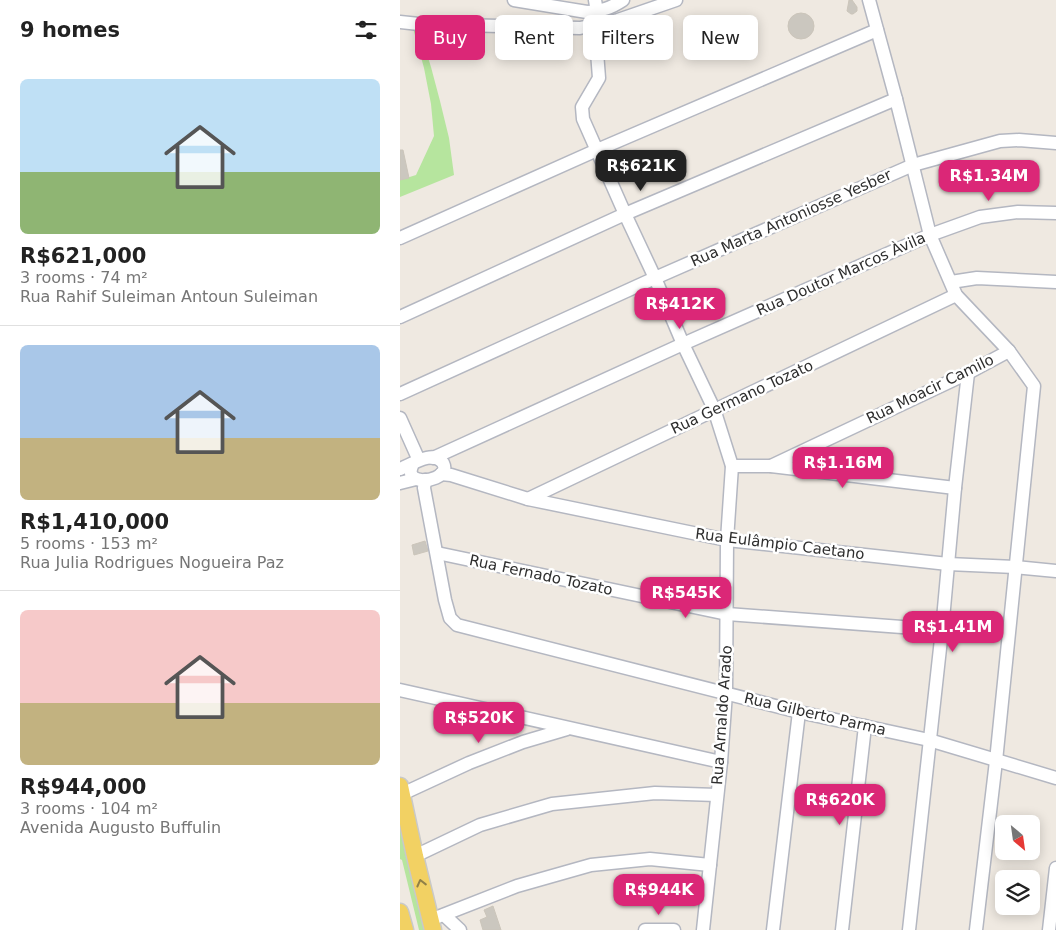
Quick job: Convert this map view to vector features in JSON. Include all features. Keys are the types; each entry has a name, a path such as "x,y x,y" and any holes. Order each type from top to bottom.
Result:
{"main road":[{"path":"401,790 414,856 436,922"},
{"path":"400,912 405,930"}],"street":[{"path":"514,0 587,12 596,6 613,7 623,0"},
{"path":"632,15 676,0"},
{"path":"869,0 930,235 956,295 1009,351 1034,386 996,761 976,930"},
{"path":"400,22 583,28"},
{"path":"400,238 596,150 876,30"},
{"name":"Rua Arnaldo Arado","path":"598,60 599,78 582,107 583,119 624,214 655,278 682,344 714,409 732,466 727,540 726,693 704,930"},
{"path":"400,317 624,214 896,99"},
{"name":"Rua Marta Antoniosse Yesber","path":"400,394 655,278 913,165 1000,142 1019,140 1056,143"},
{"name":"Rua Doutor Marcos Àvila","path":"442,465 682,344 930,235 980,217 1018,212 1056,213"},
{"path":"951,282 977,278 1056,282"},
{"name":"Rua Germano Tozato","path":"528,499 956,295"},
{"name":"Rua Moacir Camilo","path":"771,466 968,373 1009,351"},
{"path":"909,930 968,373"},
{"path":"400,418 417,460"},
{"path":"400,469 417,460 426,458 442,465 435,478 421,482 400,483"},
{"path":"417,460 410,472 421,482 437,553"},
{"name":"Rua Eulâmpio Caetano","path":"442,465 528,499 727,540 948,564 1056,571"},
{"path":"732,466 771,466 955,488"},
{"name":"Rua Fernado Tozato","path":"437,553 727,614 942,630"},
{"name":"Rua Gilberto Parma","path":"437,553 445,600 450,618 457,625 799,712 929,740 1056,778"},
{"path":"400,690 721,762"},
{"path":"773,930 799,712"},
{"path":"842,930 866,726"},
{"path":"401,790 514,745 569,728"},
{"path":"414,856 480,824 552,804 655,793 717,796"},
{"path":"436,922 517,886 591,864 650,859 710,865"},
{"path":"1049,930 1056,868"},
{"path":"436,922 460,930"},
{"path":"645,930 674,930"}],"green space":[{"path":"422,60 429,60 449,138 454,175 400,197 400,180 416,175 434,136 431,104"},
{"path":"400,820 426,930 419,930 402,860 400,859"}],"building":[{"path":"849,0 852,0 857,7 857,11 853,14 847,11"},
{"path":"801,13 810,17 814,26 810,35 801,39 792,35 788,26 792,17"},
{"path":"400,150 403,150 409,178 400,180"},
{"path":"425,541 428,551 414,555 412,545"},
{"path":"493,906 501,930 483,930 480,920 487,917 484,910"}]}
